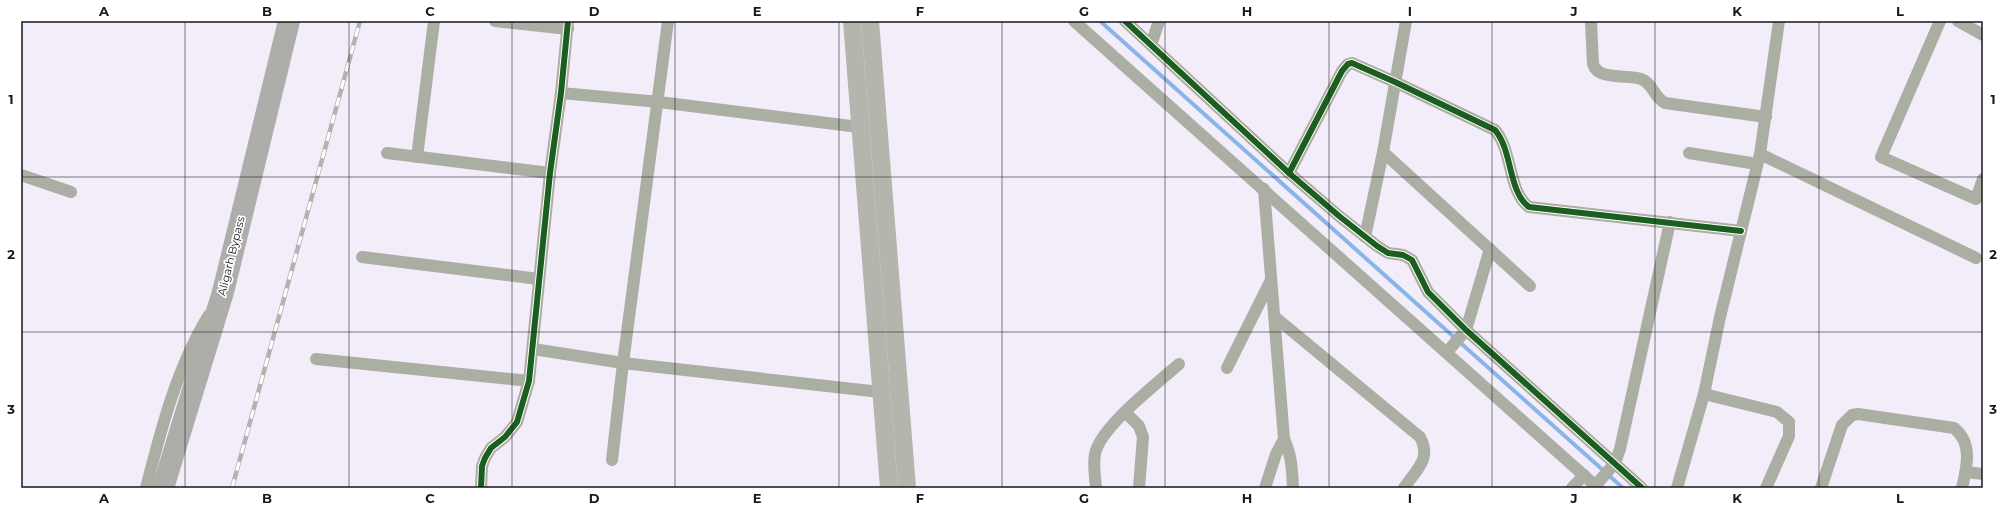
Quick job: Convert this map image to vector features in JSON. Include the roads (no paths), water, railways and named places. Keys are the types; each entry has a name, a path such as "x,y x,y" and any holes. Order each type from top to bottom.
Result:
{"highway":[{"name":"Aligarh Bypass","path":"163,488 223,292 289,21"}],"main road":[{"path":"852,21 859,127 889,488"},
{"path":"870,21 906,488"}],"street":[{"path":"417,157 434,21"},
{"path":"481,488 482,466 485,458 491,448 505,437 517,422 529,381 550,173 561,93 568,25 495,21"},
{"path":"612,460 623,363 659,102 668,21"},
{"path":"1074,21 1264,189 1457,340 1604,477"},
{"path":"1125,21 1289,173 1366,237 1388,253 1403,255 1412,260 1417,267 1425,289 1457,340 1584,475 1604,477 1642,488"},
{"path":"1151,45 1159,21"},
{"path":"1366,237 1383,152 1406,21"},
{"path":"1591,21 1594,68 1600,73 1646,81 1657,97 1665,103 1766,117"},
{"path":"1677,488 1704,394 1720,317 1759,159 1779,21"},
{"path":"1940,21 1881,157 1976,199 1983,179"},
{"path":"1958,21 1983,35"},
{"path":"1289,173 1342,71 1348,64 1358,65 1495,130 1505,148 1520,197 1529,207 1741,231"},
{"path":"561,93 659,102 859,127"},
{"path":"1383,152 1530,286"},
{"path":"1689,152 1759,159 1976,258"},
{"path":"387,153 550,173"},
{"path":"21,175 71,192"},
{"path":"1264,189 1284,440 1291,457 1294,488"},
{"path":"1604,477 1620,449 1670,222"},
{"path":"1457,340 1490,249"},
{"path":"362,257 539,279"},
{"path":"1227,368 1272,279"},
{"path":"146,488 172,394 195,338 223,292"},
{"path":"1275,317 1420,437 1426,449 1425,455 1422,462 1404,488"},
{"path":"533,349 623,363 880,392"},
{"path":"316,359 529,381"},
{"path":"1096,488 1094,462 1097,447 1106,432 1125,412 1179,364"},
{"path":"1704,394 1778,412 1789,422 1789,436 1766,488"},
{"path":"1125,412 1139,426 1143,437 1139,488"},
{"path":"1821,488 1842,425 1852,415 1858,414 1954,428 1964,439 1967,448 1966,472 1962,488"},
{"path":"1265,488 1276,454 1284,440"},
{"path":"1966,472 1983,474"},
{"path":"1572,488 1584,475"}],"waterway":[{"path":"1100,21 1623,488"}],"railway":[{"path":"232,488 360,21"}]}
